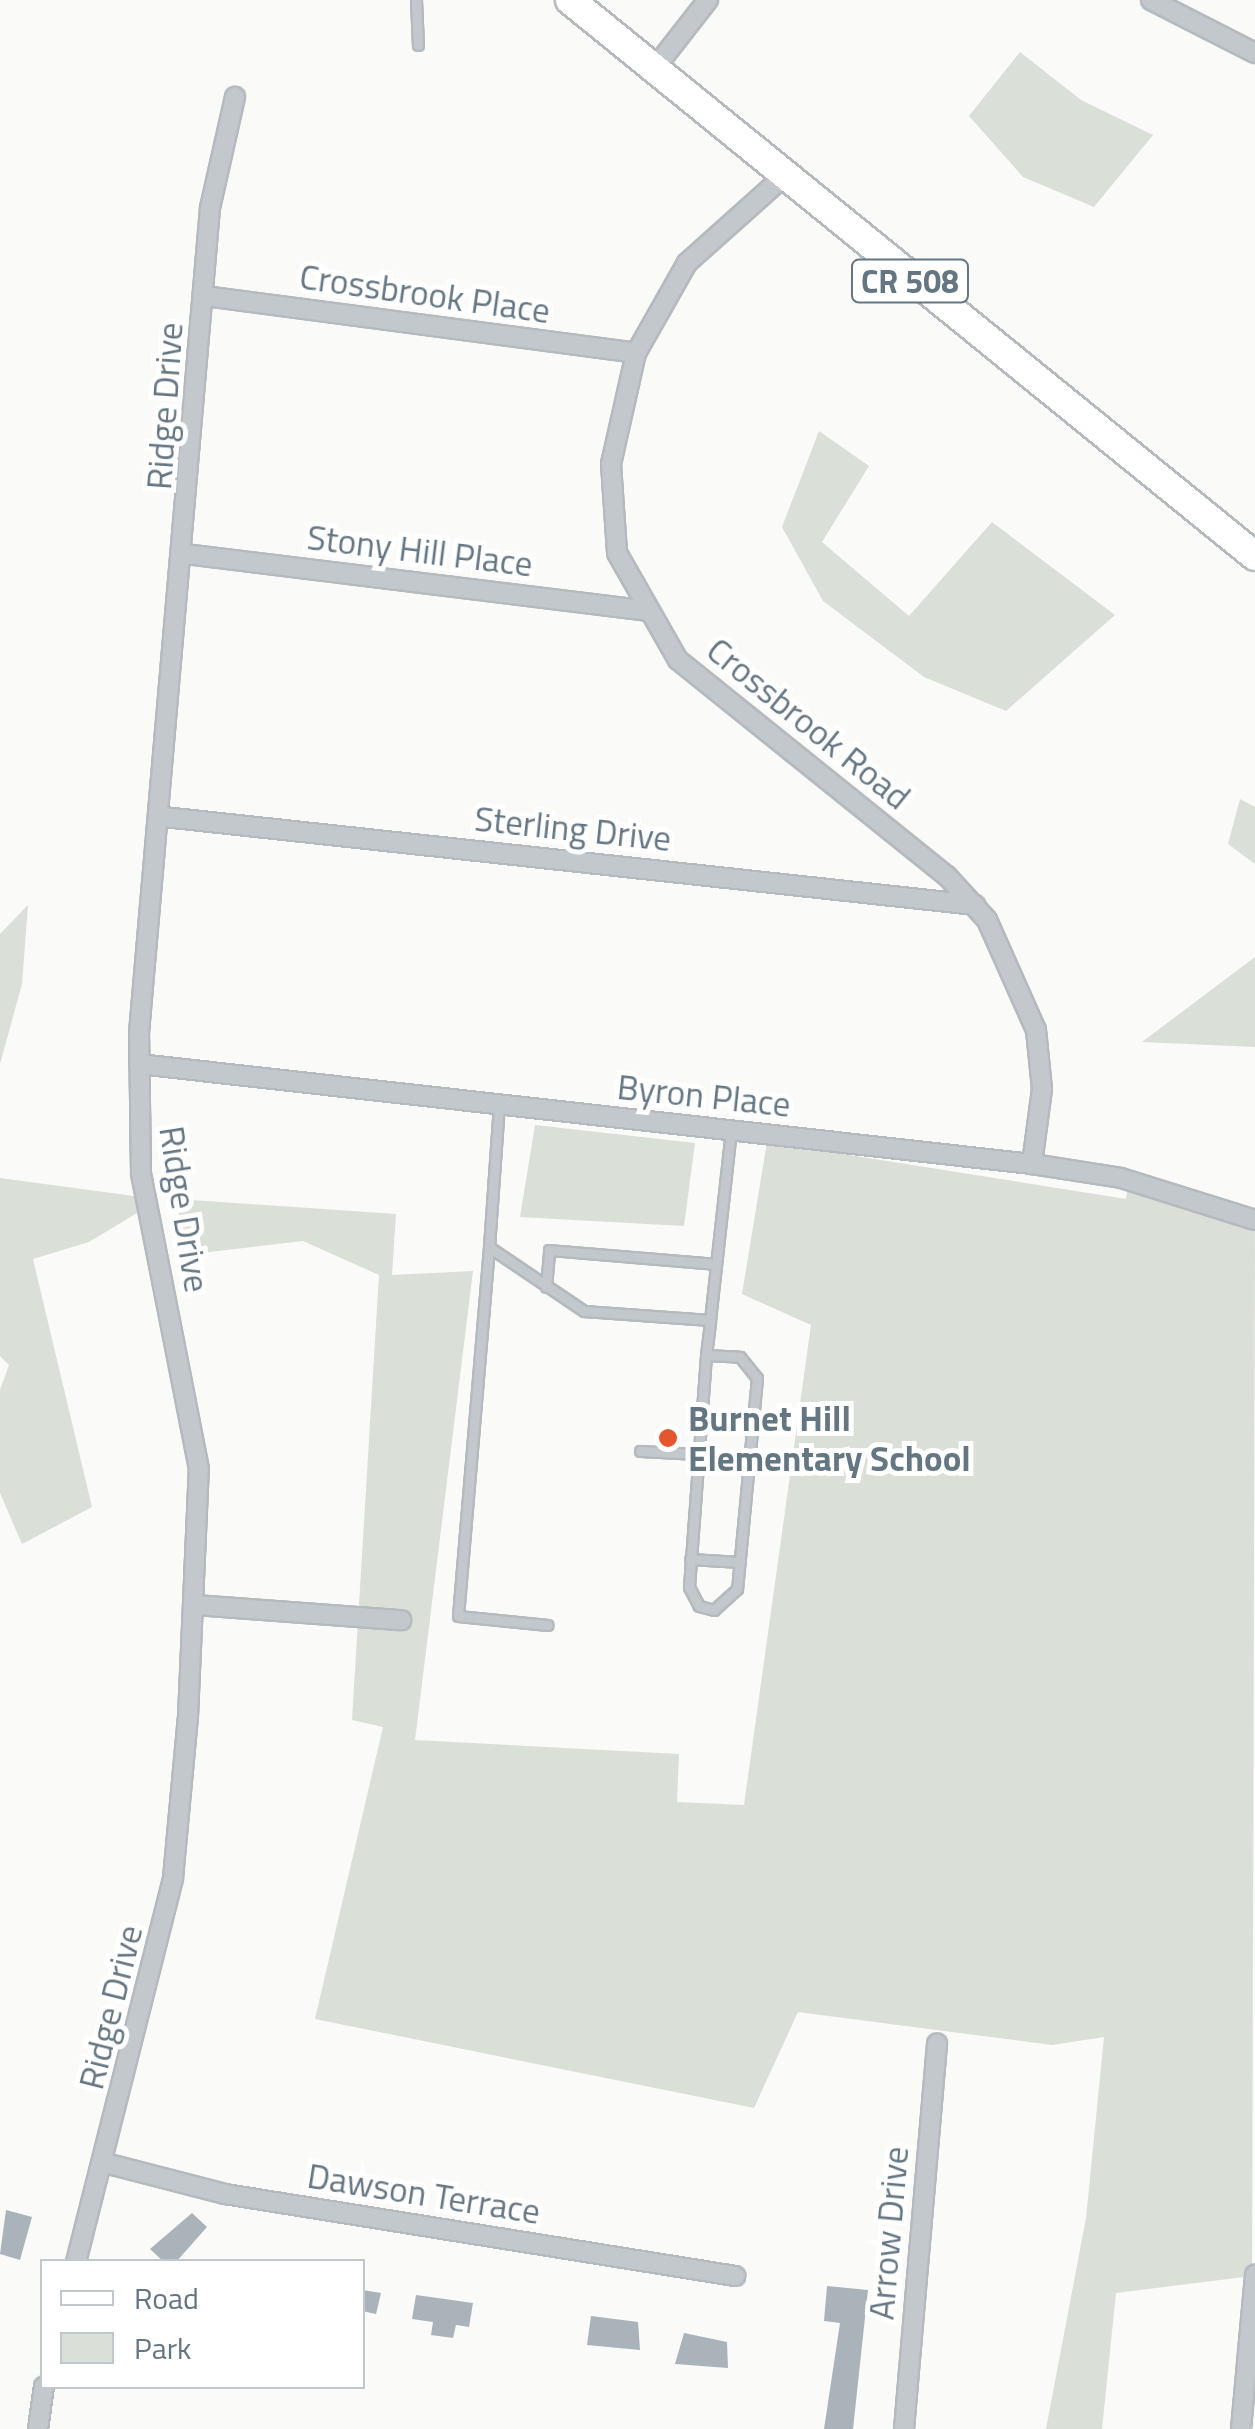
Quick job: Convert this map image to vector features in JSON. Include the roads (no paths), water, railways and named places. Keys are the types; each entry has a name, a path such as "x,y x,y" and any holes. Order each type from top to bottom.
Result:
{"main road":[{"name":"CR 508","path":"570,0 782,178 1255,556"}],"street":[{"path":"654,69 708,0"},
{"path":"1150,0 1255,52"},
{"name":"Ridge Drive","path":"77,2259 105,2163 174,1878 195,1605 199,1469 141,1173 139,1064 186,554 210,208 235,97"},
{"name":"Crossbrook Road","path":"782,178 686,262 636,353 608,490 618,553 646,611 714,692 975,905 1017,972 1036,1030 1042,1089 1032,1164"},
{"name":"Crossbrook Place","path":"204,296 636,353"},
{"name":"Stony Hill Place","path":"186,554 646,611"},
{"name":"Sterling Drive","path":"164,816 975,905"},
{"name":"Byron Place","path":"139,1064 1032,1164 1121,1178 1255,1220"},
{"path":"195,1605 401,1620"},
{"name":"Arrow Drive","path":"904,2429 937,2044"},
{"name":"Dawson Terrace","path":"105,2163 225,2194 735,2276"},
{"path":"1241,2429 1255,2275"},
{"path":"38,2429 44,2389"}],"lane":[{"path":"416,0 418,45"},
{"path":"498,1104 458,1616 548,1624"},
{"path":"706,1354 740,1357 757,1378 734,1598 706,1610 690,1594 690,1559 706,1354 731,1130"},
{"path":"489,1248 584,1311 710,1320"},
{"path":"546,1288 548,1250 715,1264"},
{"path":"640,1451 698,1454"},
{"path":"690,1559 740,1562"}],"place":[{"name":"Burnet Hill Elementary School","path":"668,1438"}]}
